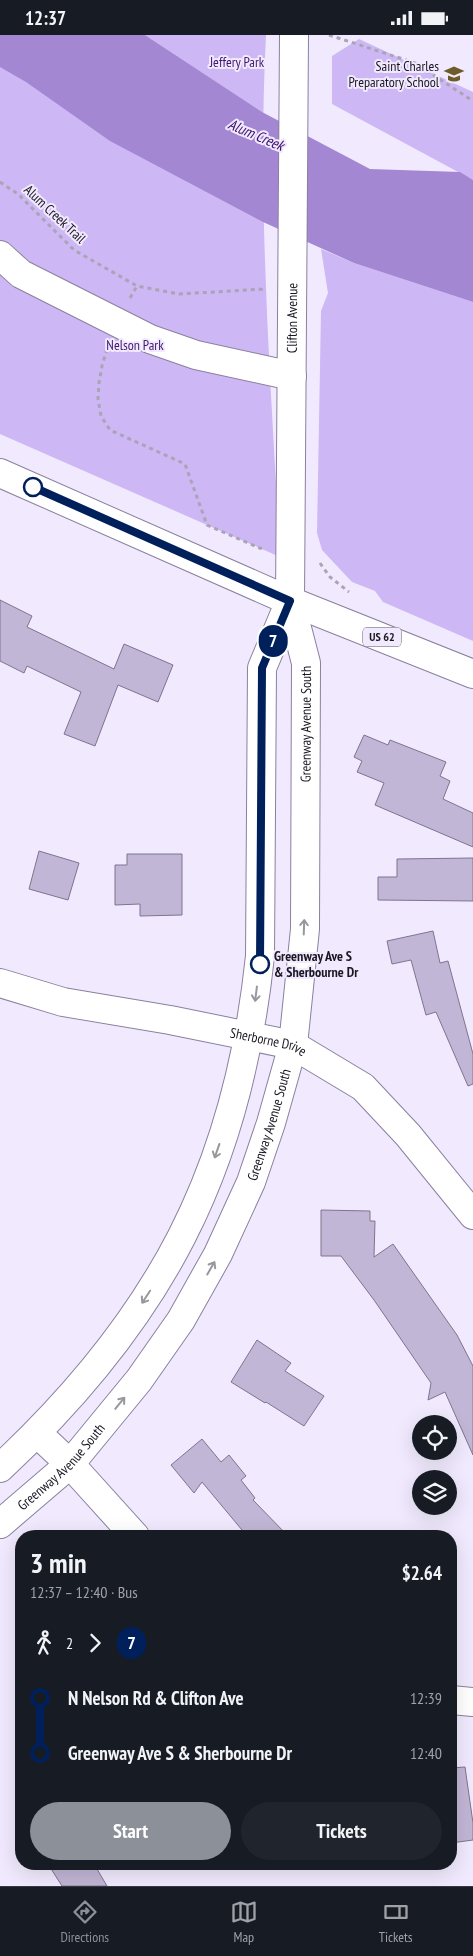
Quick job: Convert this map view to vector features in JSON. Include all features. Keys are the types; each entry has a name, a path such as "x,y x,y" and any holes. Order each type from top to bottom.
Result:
{"street":[{"name":"Clifton Avenue","path":"290,601 292,376 279,290 294,35"},
{"path":"0,255 21,274 150,339 196,355 292,376"},
{"name":"US 62","path":"0,473 290,601 473,674"},
{"path":"0,1468 62,1407 108,1352 146,1297 182,1236 207,1179 227,1122 256,1001 260,956 262,668 290,601"},
{"name":"Greenway Avenue South","path":"0,1524 70,1464 139,1380 181,1320 218,1255 251,1182 271,1123 293,1045 305,929 306,663 290,601"},
{"name":"Sherborne Drive","path":"0,983 63,1002 170,1020 293,1045 363,1087 408,1135 473,1215"},
{"path":"37,1433 70,1464 130,1530"},
{"path":"457,1701 473,1702"}],"path":[{"path":"329,35 415,63 473,101"},
{"name":"Alum Creek Trail","path":"0,183 18,194 74,250 137,286 178,293 279,290"},
{"path":"137,286 116,321 102,366 98,399 101,416 110,430 185,464 207,525 330,577"}],"green space":[{"name":"Nelson Park","path":"0,35 260,111 145,35 266,35 263,165 264,231 280,557 0,434"},
{"path":"359,39 473,92 473,180 332,104 332,56"},
{"path":"321,249 354,263 473,302 473,641 383,602 375,591 352,582 322,550 317,533 321,311 328,293"}],"water":[{"name":"Alum Creek","path":"0,35 145,35 262,112 370,169 460,172 473,180 473,302 354,263 263,222 110,141 26,82 0,67"}],"building":[{"path":"0,600 32,616 27,627 114,669 124,644 173,665 158,702 118,685 95,746 64,734 81,692 27,666 24,673 0,661"},
{"path":"364,735 388,745 390,740 446,762 440,776 450,781 443,799 473,813 473,847 375,805 384,783 357,772 362,761 354,757"},
{"path":"39,851 79,863 68,900 29,889"},
{"path":"127,854 182,854 182,915 140,916 140,904 115,905 115,865 127,865"},
{"path":"473,858 473,901 378,900 378,877 397,877 397,859"},
{"path":"433,931 440,963 448,961 473,1054 473,1084 468,1086 436,1012 426,1015 411,960 392,964 387,941"},
{"path":"321,1210 370,1211 370,1221 375,1221 374,1257 393,1244 457,1335 473,1366 473,1455 457,1415 455,1415 445,1392 428,1400 431,1383 374,1300 341,1256 321,1256"},
{"path":"257,1340 291,1363 285,1371 324,1396 304,1426 231,1382"},
{"path":"202,1439 221,1462 229,1455 246,1476 241,1480 255,1498 253,1500 282,1530 242,1530 202,1482 194,1493 171,1465"},
{"path":"465,1767 473,1823 473,1840 457,1842 457,1768"},
{"path":"52,1870 98,1870 107,1886 62,1886"}],"bus line":[{"name":"7","path":"33,487 290,601 262,668 260,964"}],"place":[{"name":"Saint Charles Preparatory School","path":"454,74"},
{"name":"Greenway Ave S & Sherbourne Dr","path":"260,964"}],"park label":[{"name":"Jeffery Park","path":"237,62"}]}
